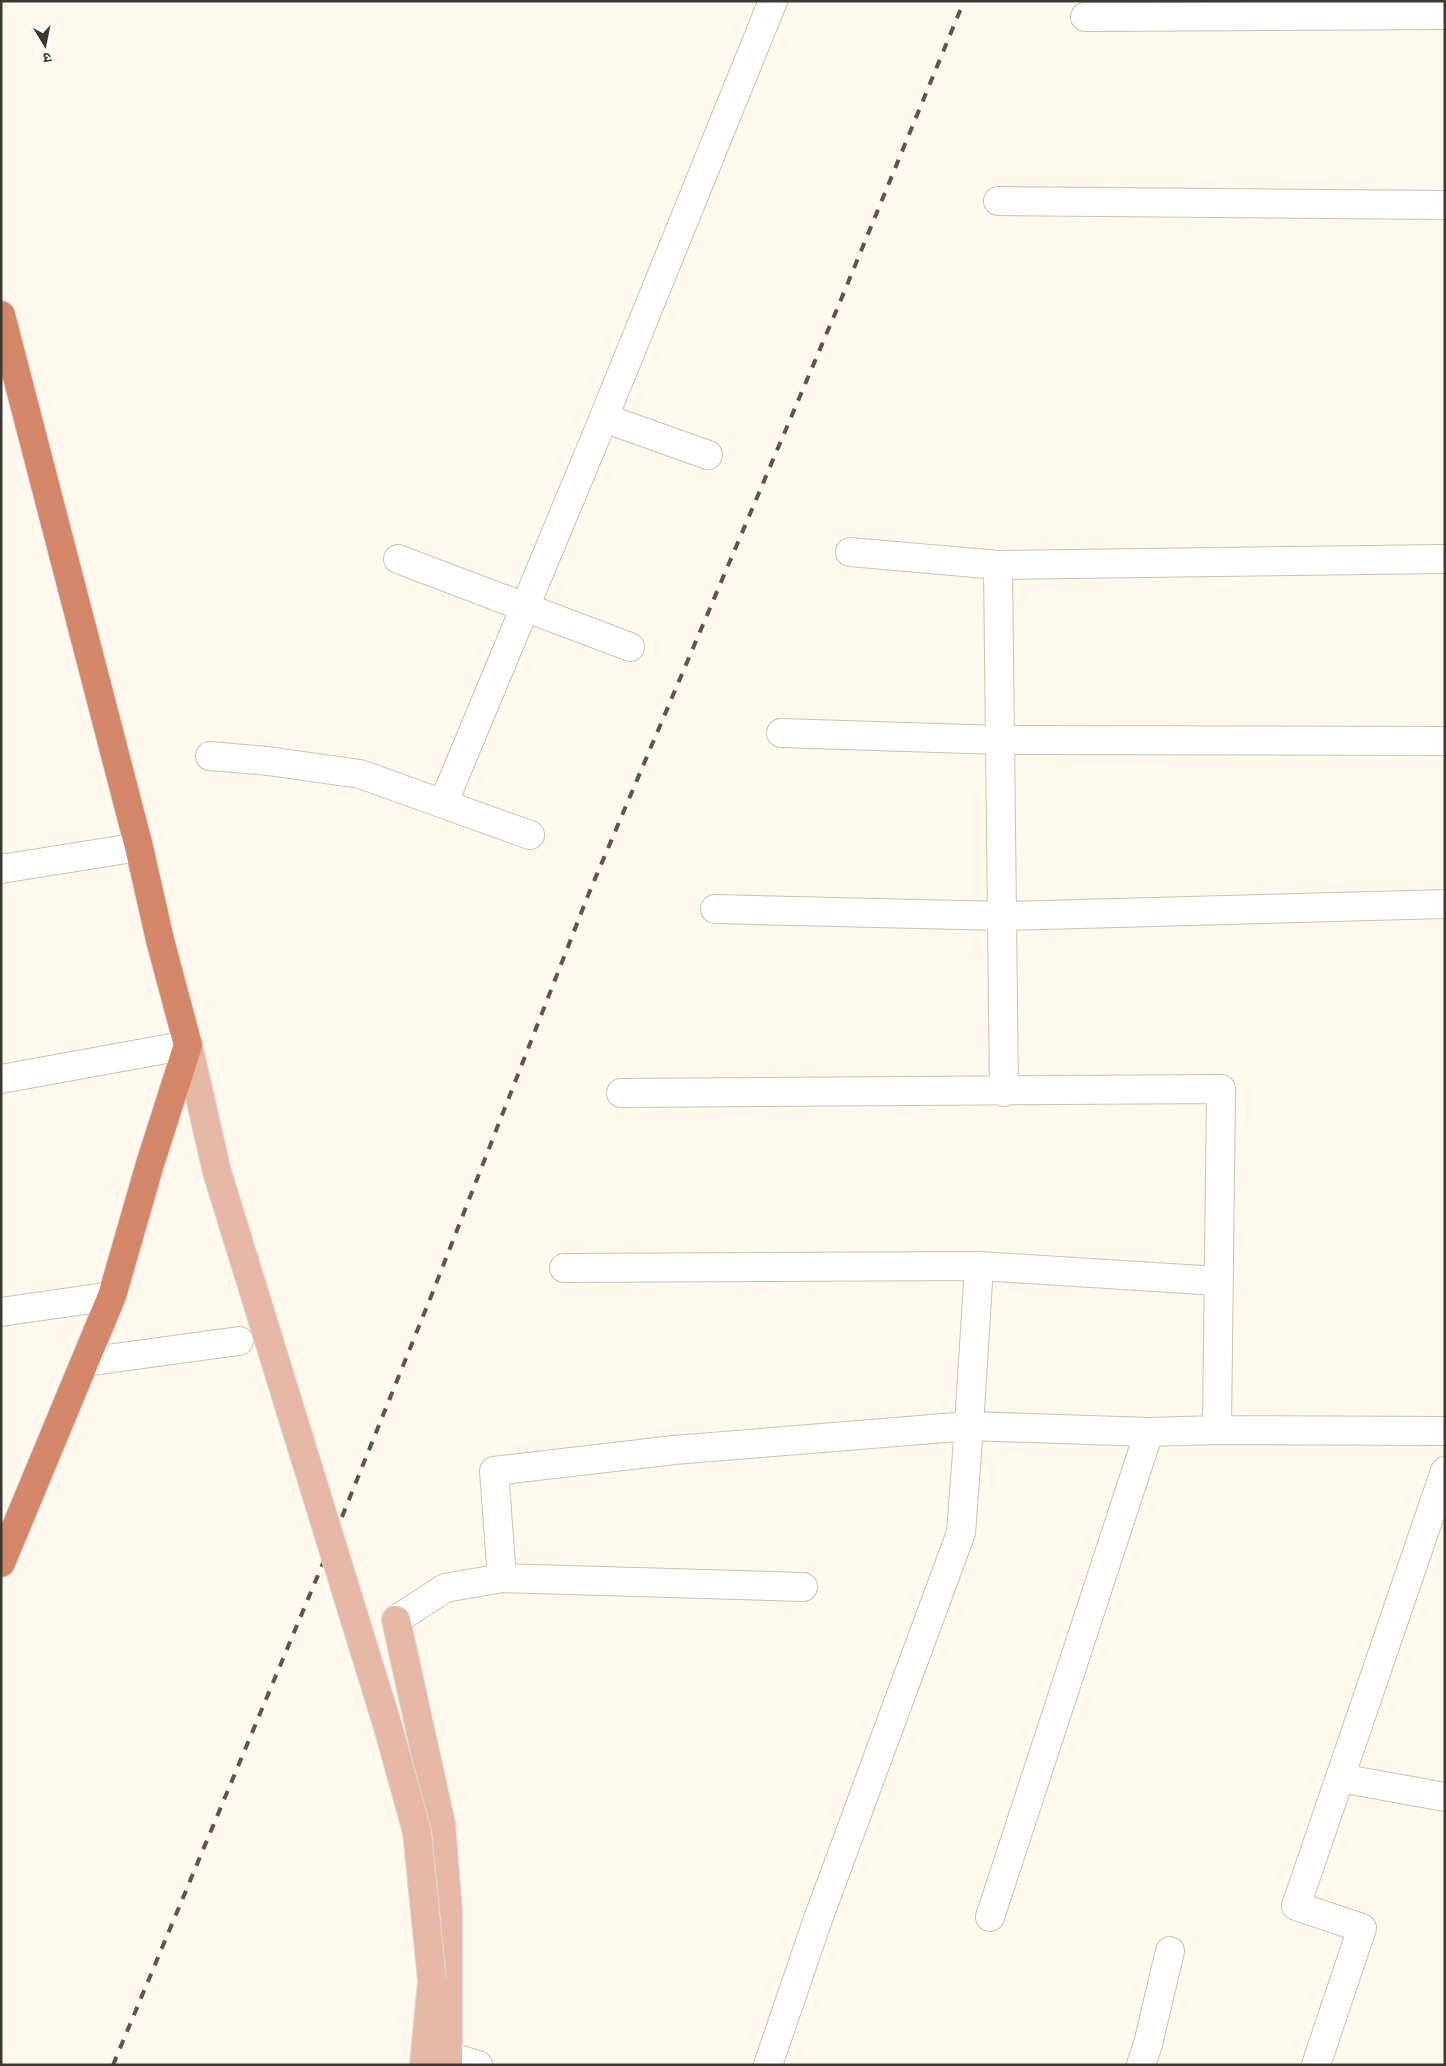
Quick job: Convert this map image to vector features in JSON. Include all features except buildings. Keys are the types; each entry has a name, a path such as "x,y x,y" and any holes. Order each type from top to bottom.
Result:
{"highway":[{"path":"1,315 6,359 139,846 160,940 188,1045 150,1164 112,1296 1,1563"}],"main road":[{"path":"188,1045 217,1172 388,1727 417,1832 441,2062"},
{"path":"396,1620 441,1824 448,1911 441,2062"}],"street":[{"path":"443,804 604,418 773,1"},
{"path":"1085,17 1436,10"},
{"path":"998,201 1445,205"},
{"path":"604,418 708,455"},
{"path":"850,552 998,565 1445,559"},
{"path":"398,559 630,647"},
{"path":"998,565 1004,1092"},
{"path":"782,733 1000,740 1445,741"},
{"path":"210,756 268,761 360,774 530,835"},
{"path":"1,870 139,846"},
{"path":"715,909 1003,916 1445,904"},
{"path":"1,1079 188,1045"},
{"path":"621,1093 1004,1092 1221,1089 1217,1430"},
{"path":"564,1268 978,1266 1218,1281"},
{"path":"768,2065 818,1919 961,1533 978,1266"},
{"path":"1,1312 112,1296"},
{"path":"85,1362 239,1341"},
{"path":"502,1578 494,1472 674,1450 969,1426 1149,1432 1217,1430 1445,1431"},
{"path":"990,1918 1149,1432"},
{"path":"1316,2065 1362,1928 1296,1906 1445,1471"},
{"path":"396,1620 445,1588 502,1578 803,1587"},
{"path":"1340,1778 1445,1797"},
{"path":"1141,2065 1148,2044 1170,1951"},
{"path":"441,2062 478,2065"}],"railway":[{"path":"113,2065 331,1544 432,1294 589,893 840,302 964,1"}]}
